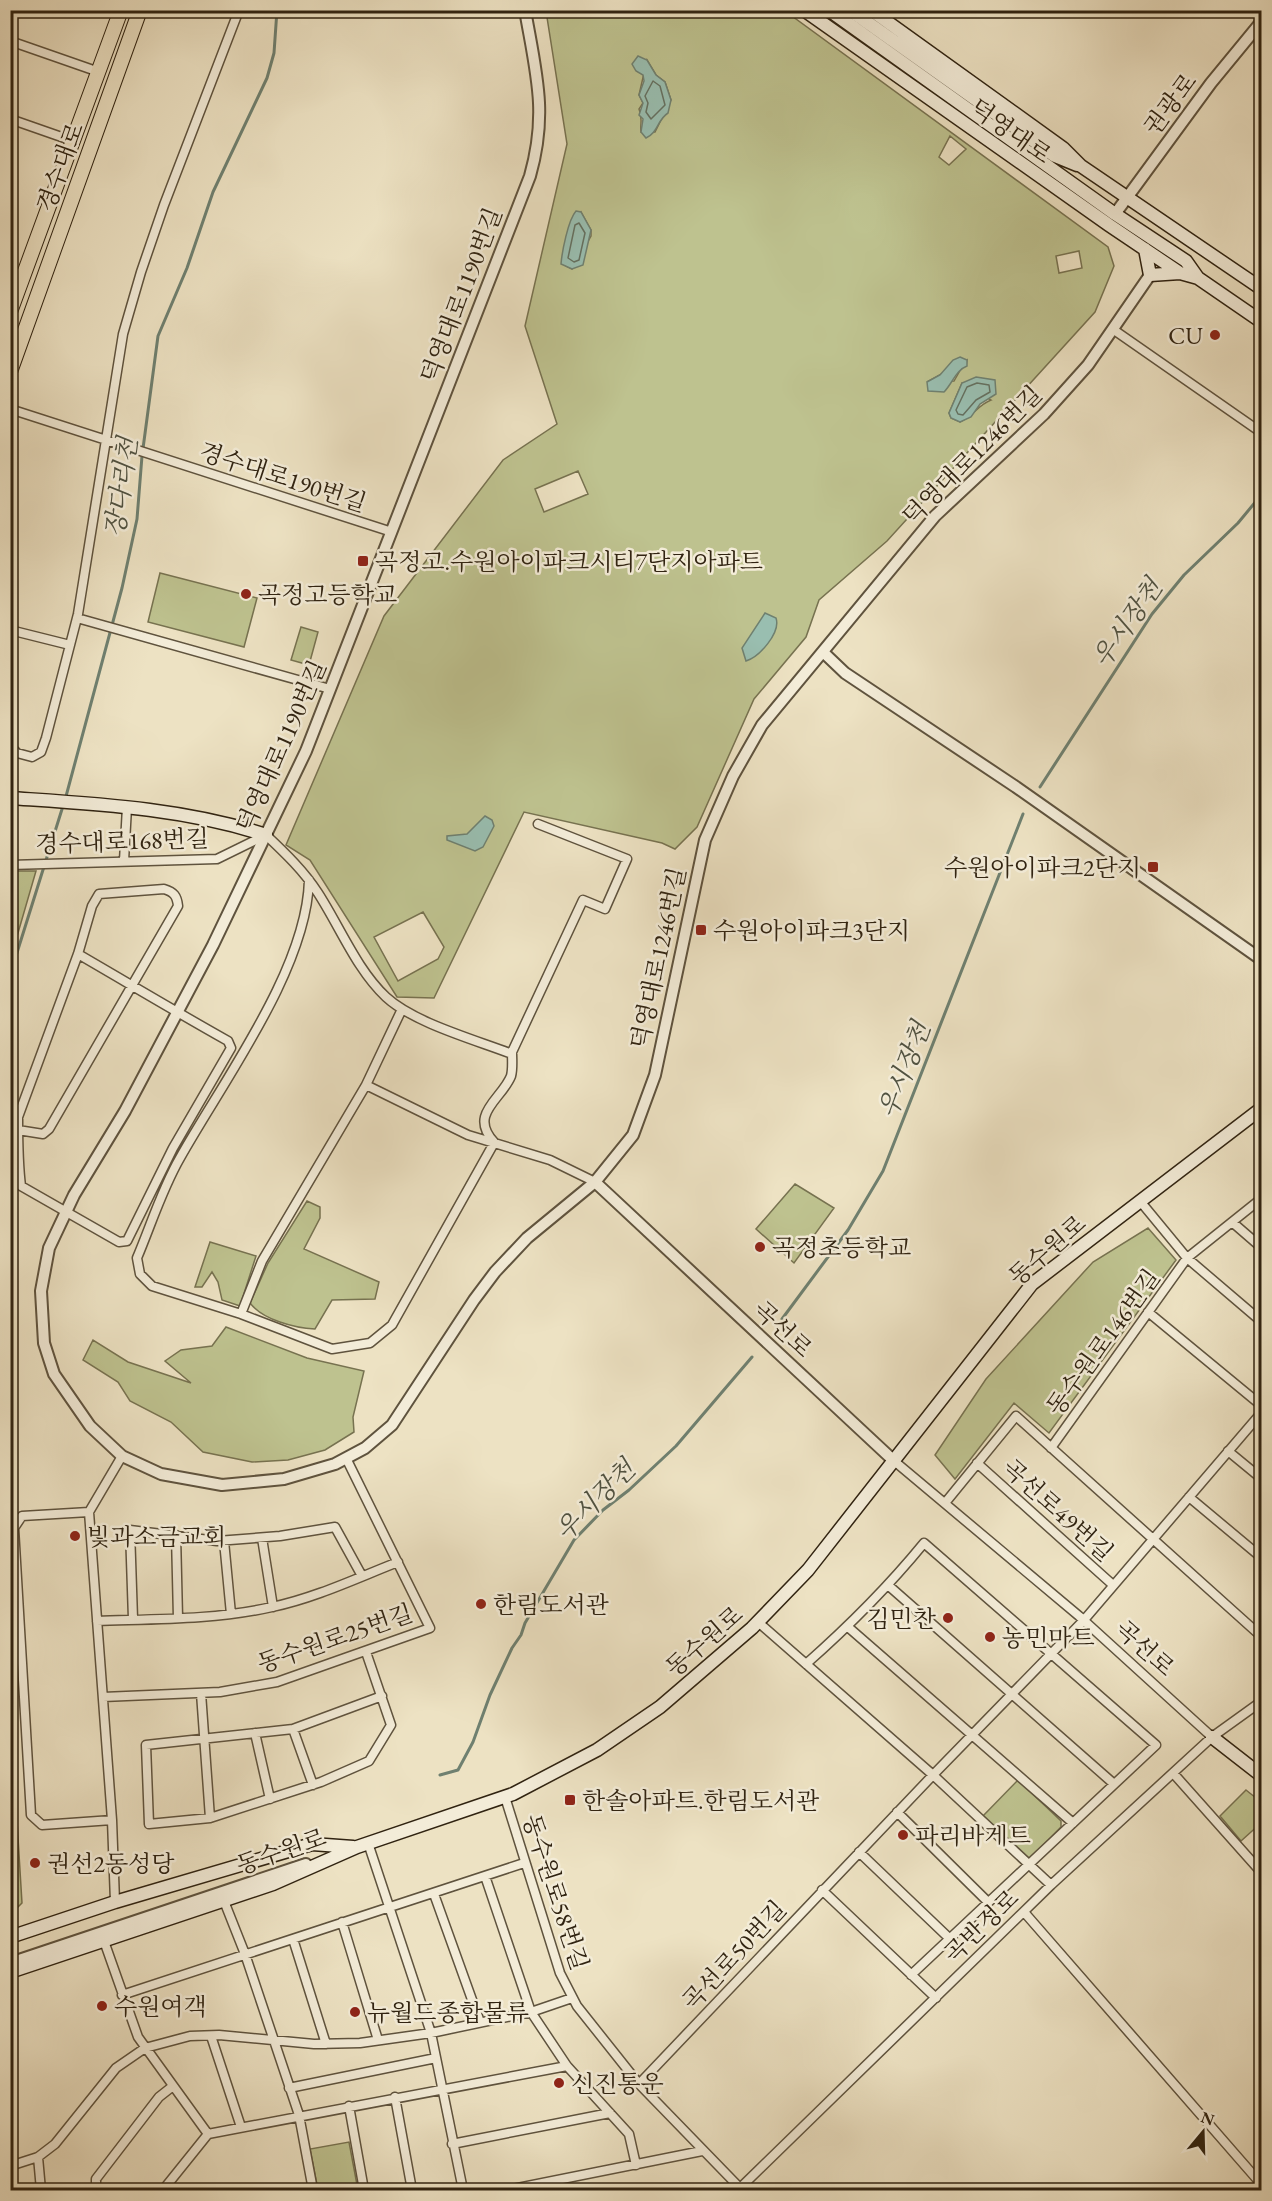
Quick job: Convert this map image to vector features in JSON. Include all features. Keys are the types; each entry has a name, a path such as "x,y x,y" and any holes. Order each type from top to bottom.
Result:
{"main road":[{"name":"경수대로","path":"10,312 16,279 74,141 121,10"},
{"name":"경수대로","path":"10,372 141,10"},
{"name":"덕영대로","path":"804,10 1180,273 1198,278 1262,322"},
{"path":"829,10 927,73"},
{"path":"850,10 927,73"},
{"name":"덕영대로","path":"872,10 888,15 1063,147 1081,166 1262,289"},
{"name":"덕영대로","path":"927,73 1055,156 1081,166"},
{"name":"덕영대로","path":"927,73 1114,214 1186,261 1198,278"},
{"path":"1145,249 1150,275 1180,273"},
{"path":"10,798 175,812 230,823 266,835"},
{"name":"동수원로","path":"363,1845 505,1797 597,1750 660,1707 758,1622 808,1570 1032,1284 1262,1108"},
{"name":"곡선로","path":"1212,1737 1262,1776"},
{"path":"10,1937 114,1902 312,1844 363,1845"},
{"path":"10,1972 273,1884 363,1845"}],"street":[{"path":"10,746 17,753 33,757 41,752 76,618 123,334 141,272 239,10"},
{"name":"덕영대로1190번길","path":"122,1456 90,1426 54,1374 44,1343 41,1292 49,1248 67,1211 125,1111 177,1012 306,751 530,176 537,150 541,116 525,10"},
{"name":"권광로","path":"1114,214 1211,83 1262,21"},
{"path":"10,41 99,72"},
{"path":"10,119 74,141"},
{"name":"덕영대로1246번길","path":"122,1456 161,1474 222,1485 284,1479 346,1458 365,1448 392,1425 495,1272 527,1238 595,1182 633,1135 655,1075 705,840 733,776 762,724 935,516 1044,414 1088,365 1150,275"},
{"path":"1114,330 1262,433"},
{"path":"10,409 105,441"},
{"name":"경수대로190번길","path":"105,441 392,532"},
{"path":"76,618 330,689"},
{"path":"10,630 70,645"},
{"path":"823,652 845,673 1016,787 1262,960"},
{"path":"124,861 127,807"},
{"path":"494,1143 486,1134 485,1116 488,1107 510,1077 512,1053 583,900 605,909 627,859 538,824"},
{"path":"266,835 309,880 372,983 402,1010 512,1053"},
{"name":"경수대로168번길","path":"10,865 217,859 266,835"},
{"path":"309,880 309,902 289,961 265,1015 178,1161 136,1258 140,1274 152,1286 241,1314 332,1349 370,1343 392,1325 494,1143"},
{"path":"18,1130 43,1134 49,1129 132,986 178,906 177,898 172,892 164,889 99,894 92,906 78,954 18,1117 18,1130 21,1186 119,1242 127,1241 173,1148 231,1048 228,1041 132,986 78,954"},
{"path":"241,1314 262,1261 366,1085 402,1010"},
{"path":"366,1085 468,1135 550,1161 595,1182"},
{"name":"곡선로","path":"595,1182 893,1460 1084,1620 1212,1737"},
{"name":"동수원로146번길","path":"1051,1448 1187,1258 1262,1198"},
{"name":"동수원로146번길","path":"1140,1201 1187,1258 1262,1322"},
{"path":"1232,1222 1262,1248"},
{"path":"1148,1312 1262,1406"},
{"name":"곡선로49번길","path":"1084,1620 1262,1412"},
{"name":"곡선로49번길","path":"1113,1585 977,1463 1016,1416 1262,1637"},
{"path":"1228,1451 1262,1479"},
{"path":"114,1902 112,1820 89,1512 122,1456"},
{"name":"동수원로25번길","path":"103,1697 201,1693 277,1682 430,1628 346,1458"},
{"path":"945,1503 977,1463"},
{"path":"1189,1497 1262,1558"},
{"path":"89,1512 22,1516 14,1528 31,1815 42,1825 112,1820"},
{"path":"132,1620 130,1530 224,1541 335,1527 362,1576"},
{"path":"176,1535 178,1618"},
{"path":"262,1538 273,1607"},
{"path":"224,1541 231,1614"},
{"path":"806,1664 889,1586 924,1543 1156,1745 911,1975"},
{"path":"97,1621 231,1614 273,1607 398,1562"},
{"path":"889,1586 1114,1784"},
{"name":"곡선로50번길","path":"639,2084 933,1774 1084,1620"},
{"path":"758,1622 933,1774 1051,1885"},
{"path":"848,1627 1073,1823"},
{"path":"366,1652 382,1696 391,1725 369,1761 313,1785 210,1818 149,1824 146,1745 293,1729 382,1696"},
{"path":"201,1693 210,1818"},
{"name":"곡반정로","path":"739,2189 1051,1885 1212,1737 1262,1701"},
{"path":"293,1729 313,1785"},
{"path":"255,1733 270,1799"},
{"path":"1173,1773 1262,1874"},
{"name":"동수원로58번길","path":"505,1797 560,1973 572,1998 593,2030 639,2084 739,2189"},
{"path":"897,1812 988,1902"},
{"path":"363,1845 389,1907 431,2033 463,2190"},
{"name":"동수원로","path":"10,1963 363,1845"},
{"path":"859,1852 949,1938"},
{"path":"122,1995 524,1863"},
{"path":"484,1876 531,2012 567,2066 629,2134 636,2165"},
{"path":"822,1890 936,1998"},
{"path":"434,1894 480,2022"},
{"path":"224,1901 245,1954 298,2115 313,2190"},
{"path":"1024,1912 1262,2185"},
{"path":"342,1922 378,2040"},
{"path":"293,1939 326,2044"},
{"path":"104,1941 138,2037 208,2134"},
{"path":"10,2166 38,2157 55,2144 116,2068 145,2048 190,2036 326,2044 378,2040 431,2033 531,2012 572,1998"},
{"path":"211,2036 241,2127"},
{"path":"289,2088 436,2058"},
{"path":"162,2190 208,2134 442,2087 567,2066"},
{"path":"96,2190 96,2179 159,2097 173,2086"},
{"path":"395,2097 412,2190"},
{"path":"349,2106 364,2190"},
{"path":"452,2144 610,2113"},
{"path":"507,2190 702,2151"},
{"path":"38,2157 41,2190"}],"green space":[{"path":"546,11 785,11 1108,247 1114,266 1095,312 887,541 819,600 806,637 754,699 697,827 675,849 662,843 524,812 434,998 397,997 310,860 286,845 384,616 503,460 557,424 525,326 567,144","holes":["647,60 656,75 665,82 671,100 655,132 641,132 639,109 643,103 639,95","950,136 966,149 949,165 939,157","581,212 591,230 591,236 572,269 566,266 566,257 568,237","1079,251 1082,268 1059,273 1056,256","967,360 966,366 962,367 954,381 927,382","962,383 991,400 960,422 951,418 949,413","578,471 588,494 544,512 535,489","423,912 444,947 438,959 398,981 374,937"]},
{"path":"160,573 257,598 244,647 148,622"},
{"path":"301,627 318,632 309,665 291,660"},
{"path":"10,871 36,871 11,957"},
{"path":"795,1184 834,1208 794,1263 756,1229"},
{"path":"307,1201 320,1207 320,1218 304,1249 379,1282 375,1299 332,1300 315,1329 280,1322 263,1314 250,1303 268,1263"},
{"path":"1148,1228 1176,1260 1049,1433 1014,1403 955,1479 935,1455 986,1379 1093,1262"},
{"path":"210,1242 256,1256 240,1306 222,1300 218,1282 212,1272 202,1287 195,1287"},
{"path":"226,1327 307,1358 364,1371 353,1417 354,1432 325,1450 288,1460 252,1462 203,1452 171,1422 130,1401 118,1382 83,1360 93,1340 128,1362 191,1383 165,1361 181,1350 212,1346"},
{"path":"10,1615 13,1756 22,1903 11,1914"},
{"path":"1018,1780 1061,1821 1061,1827 1031,1858 1025,1858 982,1817"},
{"path":"1246,1790 1261,1802 1261,1823 1241,1841 1220,1816"},
{"path":"349,2142 358,2190 318,2190 310,2149"}],"water":[{"path":"638,56 647,60 656,75 665,82 671,100 668,113 653,133 646,138 641,132 643,119 639,115 643,103 639,95 644,81 643,75 636,71 632,64"},
{"path":"576,211 581,212 591,230 583,265 572,269 561,264 568,229"},
{"path":"960,357 967,360 967,366 957,374 944,392 928,391 927,382 940,375 953,360"},
{"path":"976,377 995,380 996,394 980,404 971,417 960,422 951,418 949,413 962,383"},
{"path":"765,613 776,618 775,630 763,650 746,661 742,648"},
{"path":"485,816 492,820 494,826 483,847 475,851 447,840 447,836 467,834"}],"waterway":[{"name":"장다리천","path":"65,800 122,588 137,519 142,456 158,336 187,268 213,192 267,78 274,53 277,10"},
{"name":"우시장천","path":"1040,787 1152,614 1184,575 1238,523 1262,494"},
{"name":"장다리천","path":"10,975 63,806"},
{"name":"우시장천","path":"782,1319 848,1230 883,1171 1023,814"},
{"name":"우시장천","path":"440,1775 458,1770 473,1742 490,1695 512,1648 574,1540 603,1510 629,1490 676,1446 752,1357"}],"place":[{"name":"CU","path":"1215,335"},
{"name":"곡정고.수원아이파크시티7단지아파트","path":"363,561"},
{"name":"곡정고등학교","path":"246,594"},
{"name":"수원아이파크2단지","path":"1153,867"},
{"name":"수원아이파크3단지","path":"701,930"},
{"name":"곡정초등학교","path":"760,1247"},
{"name":"빛과소금교회","path":"75,1536"},
{"name":"한림도서관","path":"481,1604"},
{"name":"김민찬","path":"948,1618"},
{"name":"농민마트","path":"990,1637"},
{"name":"한솔아파트.한림도서관","path":"570,1800"},
{"name":"파리바게트","path":"903,1835"},
{"name":"권선2동성당","path":"35,1863"},
{"name":"수원여객","path":"102,2006"},
{"name":"뉴월드종합물류","path":"355,2012"},
{"name":"신진통운","path":"559,2083"}]}
